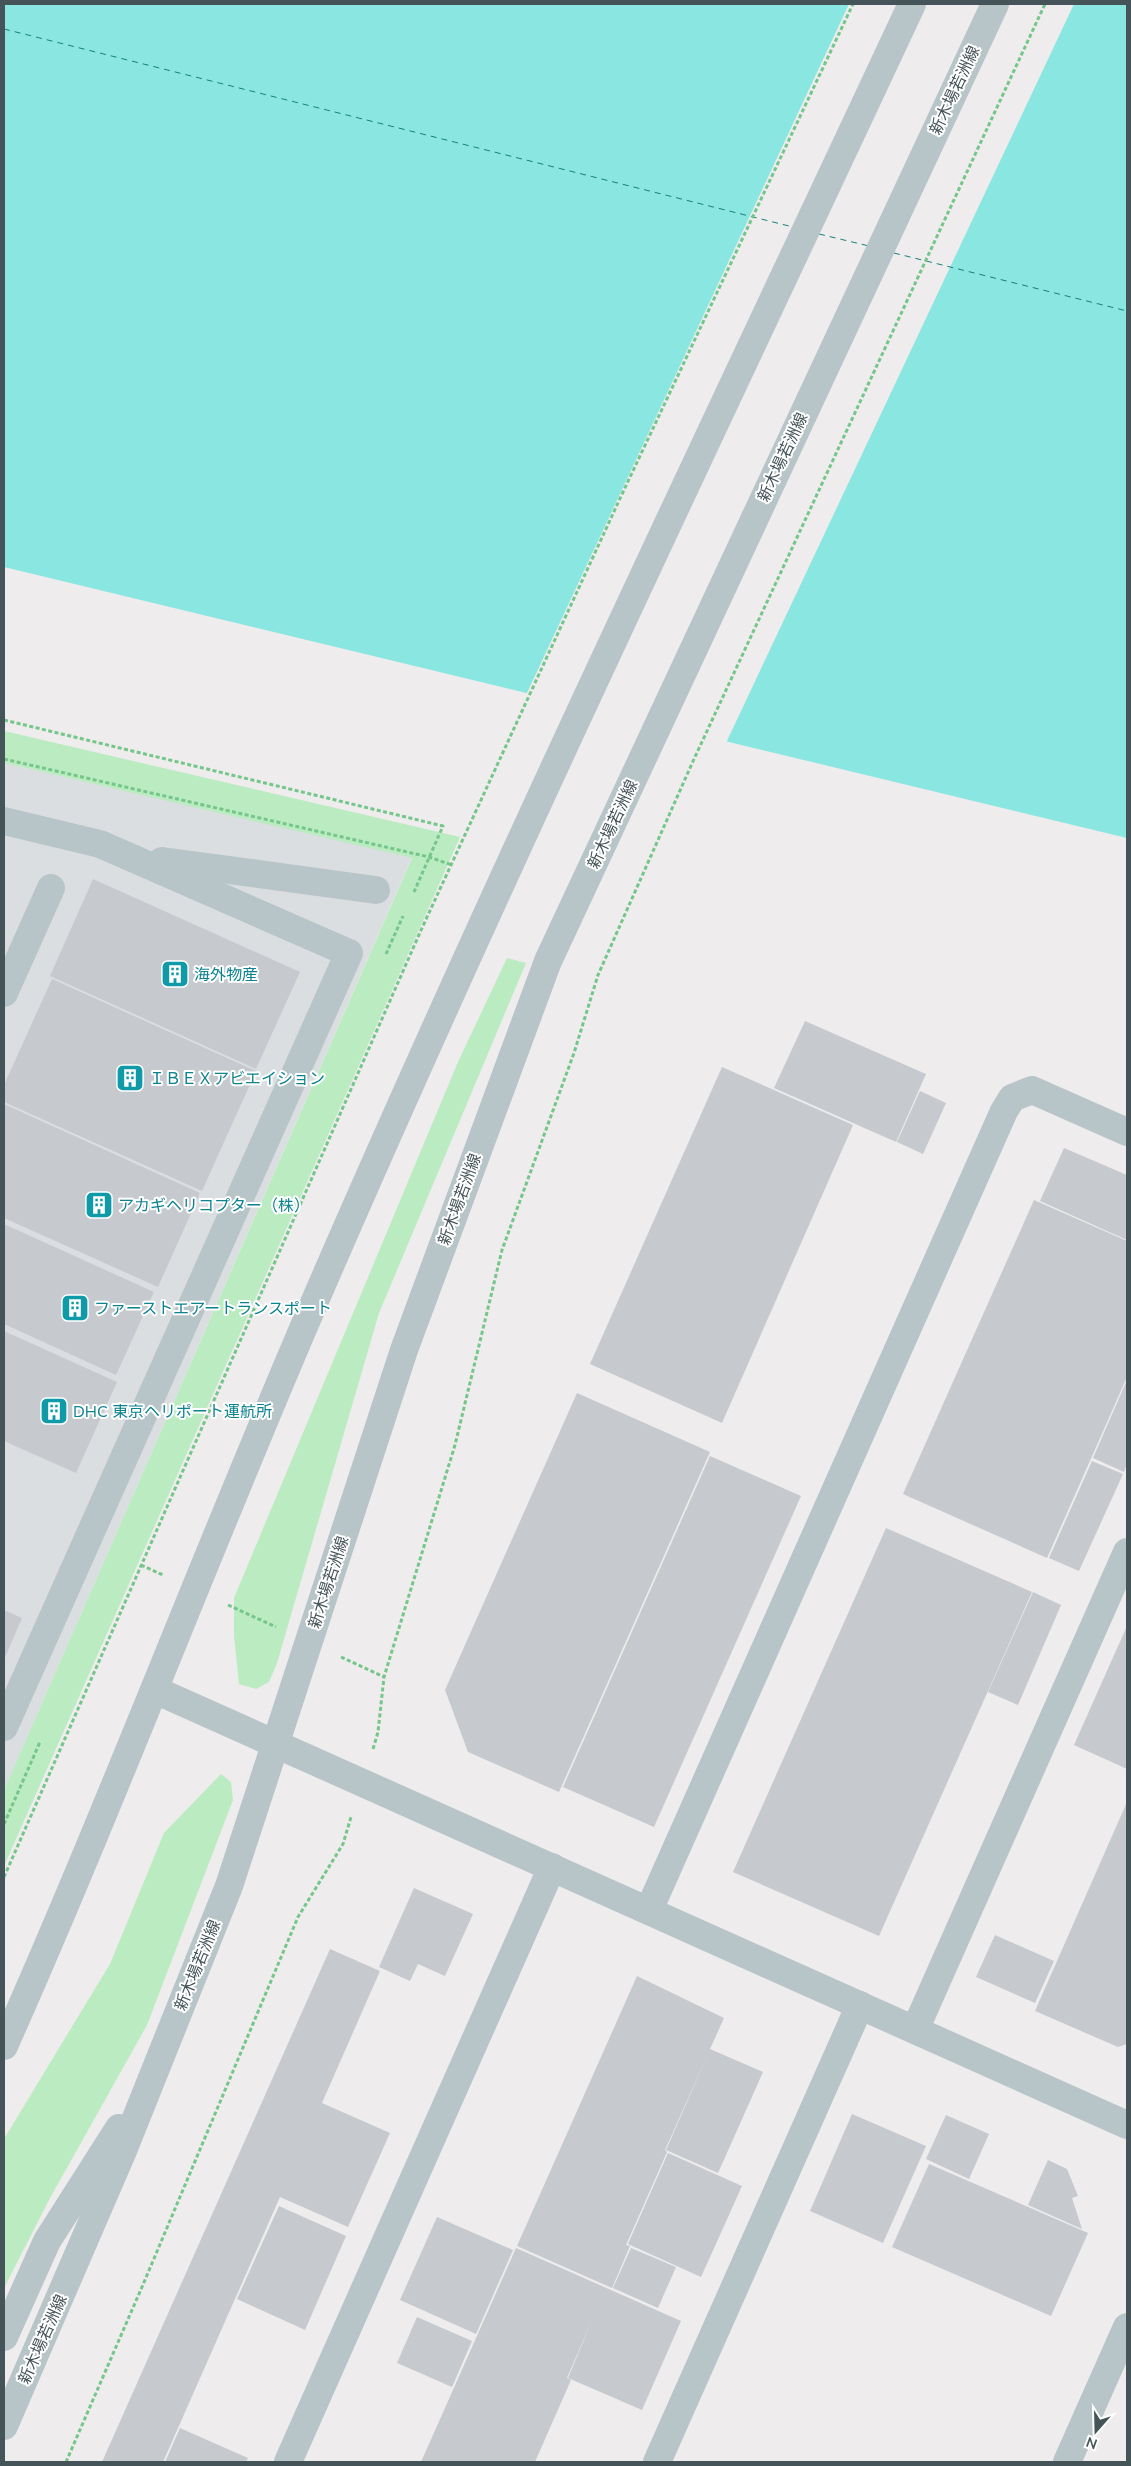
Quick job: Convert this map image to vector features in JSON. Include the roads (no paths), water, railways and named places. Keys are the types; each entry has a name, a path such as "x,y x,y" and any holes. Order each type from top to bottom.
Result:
{"street":[{"path":"4,2046 155,1690 310,1313 474,940 912,4"},
{"name":"新木場若洲線","path":"4,2426 157,2068 229,1886 404,1350 548,961 995,4"},
{"path":"4,821 100,844 349,953 4,1728"},
{"path":"128,857 376,890"},
{"path":"4,992 51,888"},
{"path":"649,1910 1004,1111 1012,1098 1032,1090 1127,1132"},
{"path":"915,2030 1127,1552"},
{"path":"155,1690 1127,2125"},
{"path":"288,2462 552,1868"},
{"path":"657,2462 860,2005"},
{"path":"4,2337 47,2241 157,2068"},
{"path":"1067,2462 1127,2327"}],"water":[{"path":"4,4 1127,4 1127,838 4,567"}],"place":[{"name":"海外物産","path":"175,974"},
{"name":"ＩＢＥＸアビエイション","path":"130,1078"},
{"name":"アカギヘリコプター（株）","path":"99,1205"},
{"name":"ファーストエアートランスポート","path":"75,1308"},
{"name":"DHC 東京ヘリポート運航所","path":"54,1411"}]}
